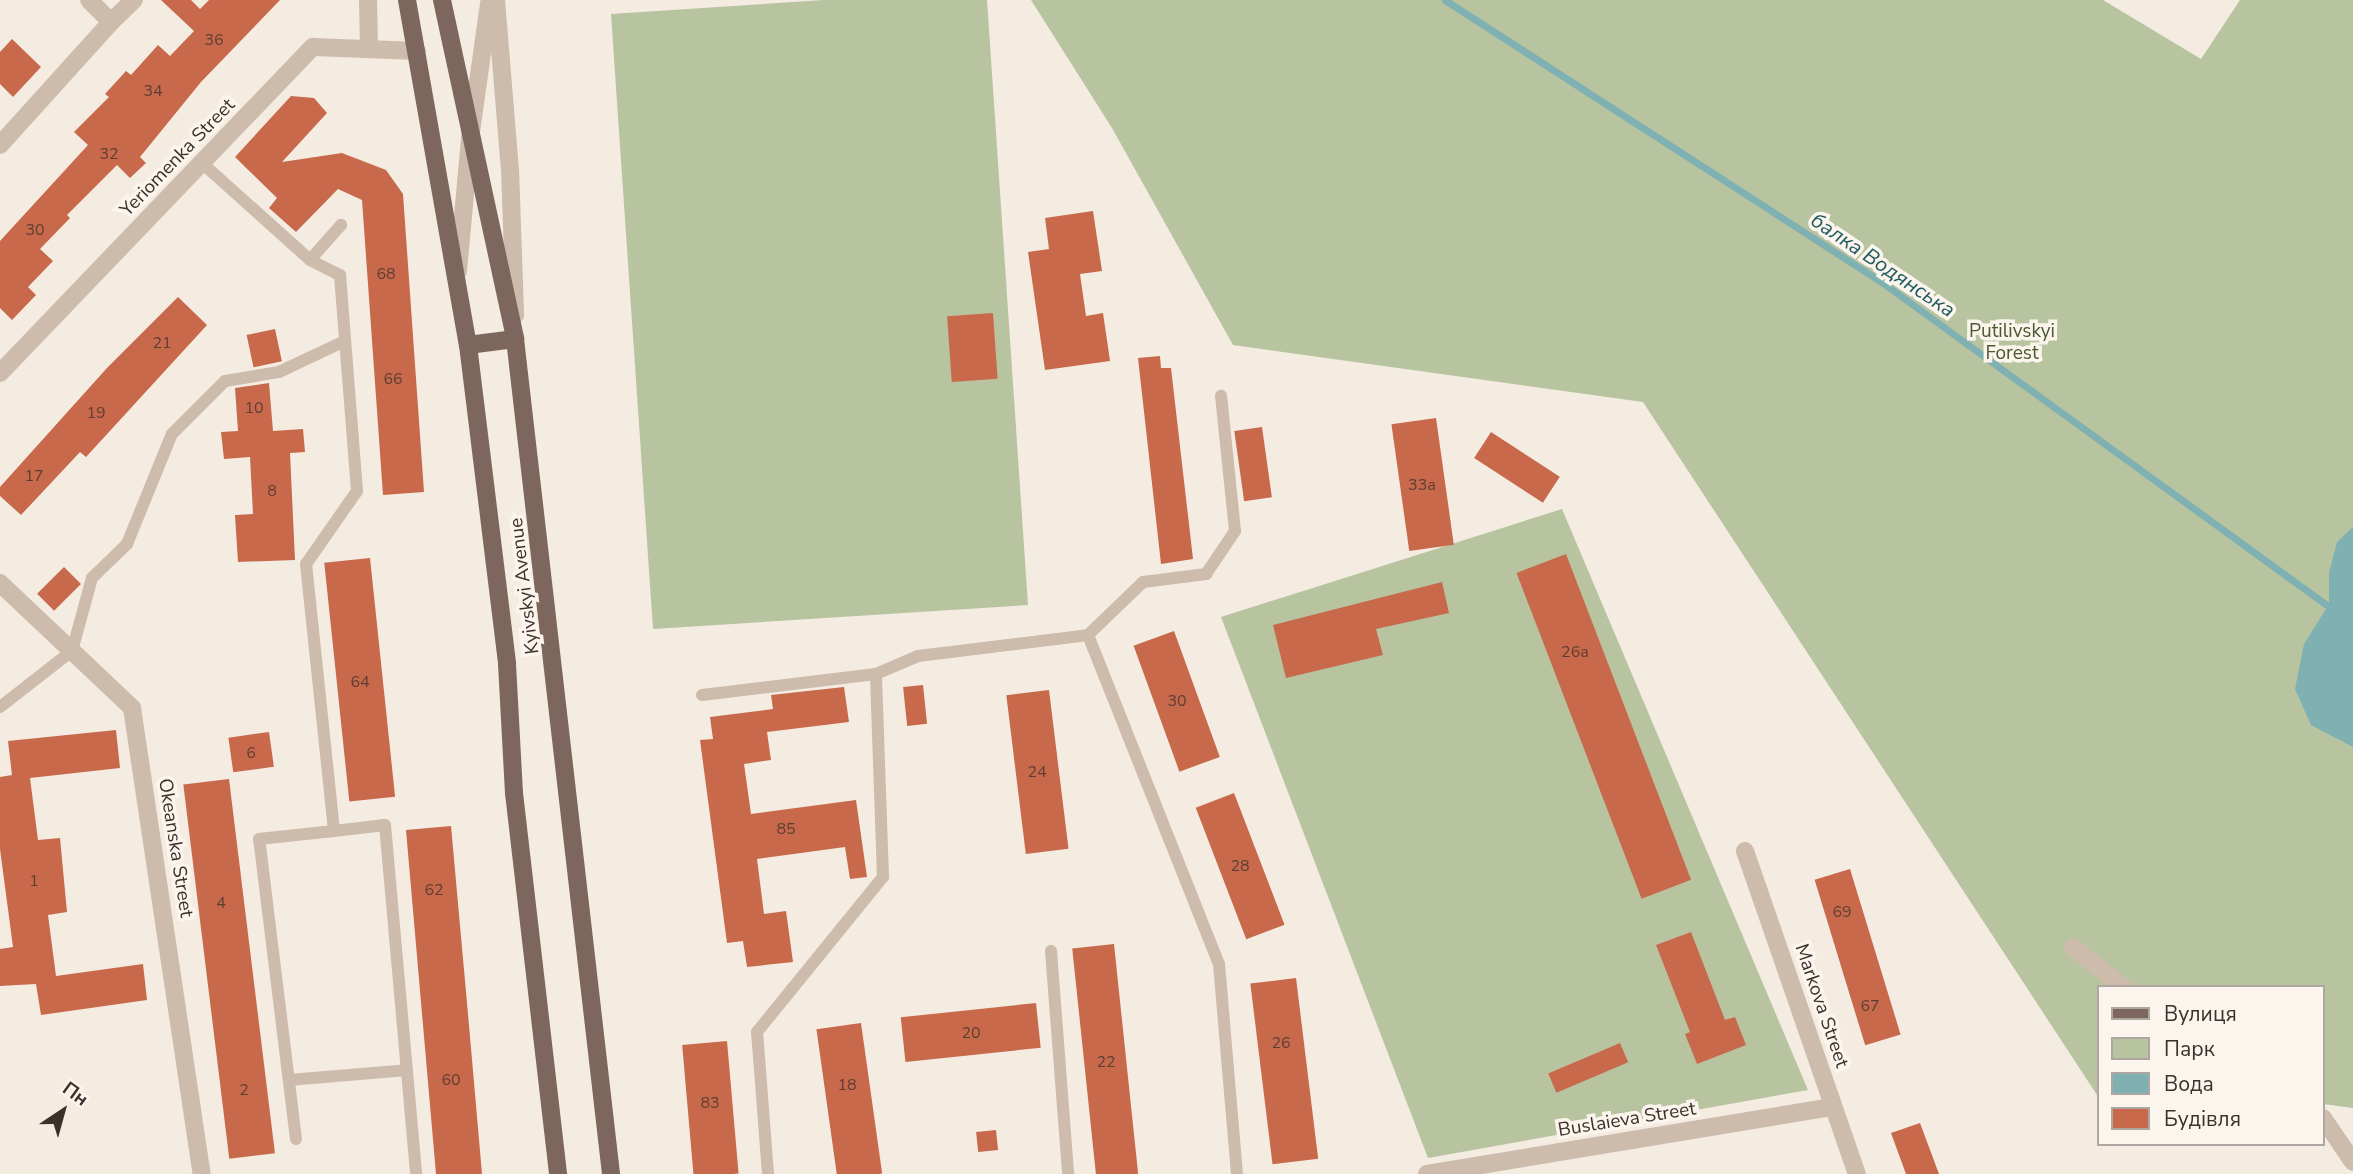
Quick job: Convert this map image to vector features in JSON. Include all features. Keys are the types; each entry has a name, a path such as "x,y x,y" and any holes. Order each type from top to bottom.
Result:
{"main road":[{"name":"Kyivskyi Avenue","path":"407,0 468,345 507,664 514,793 558,1174"},
{"name":"Kyivskyi Avenue","path":"442,0 515,339 611,1174"},
{"path":"468,345 515,339"}],"street":[{"path":"89,0 111,22"},
{"path":"0,145 134,0"},
{"path":"368,0 369,50"},
{"path":"458,278 470,138 489,0"},
{"path":"496,0 510,169 515,339"},
{"name":"Yeriomenka Street","path":"0,373 313,47 417,51"},
{"name":"Okeanska Street","path":"0,583 132,708 202,1174"},
{"name":"Markova Street","path":"1745,851 1857,1174"},
{"path":"2073,947 2120,985"},
{"name":"Buslaieva Street","path":"1427,1174 1833,1107"},
{"path":"2325,1121 2353,1162"}],"lane":[{"path":"202,163 310,260 340,275 357,491 306,564 334,831"},
{"path":"310,260 341,225"},
{"path":"0,707 72,651 92,578 127,544 172,434 225,381 279,372 345,341"},
{"path":"702,695 876,674 918,656 1088,635 1143,582 1206,574 1235,531 1221,396"},
{"path":"1088,635 1219,964 1237,1174"},
{"path":"768,1174 757,1032 883,877 876,674"},
{"path":"296,1139 259,839 385,825 415,1174"},
{"path":"1051,951 1068,1174"},
{"path":"289,1080 407,1070"}],"green space":[{"path":"824,0 987,0 1028,605 653,629 611,14"},
{"name":"Putilivskyi Forest","path":"1031,0 2103,0 2201,59 2240,0 2353,0 2353,1108 2325,1104 2325,985 2098,985 2098,1096 1643,402 1233,345 1112,128"},
{"path":"1562,509 1808,1090 1428,1158 1221,617"}],"water":[{"path":"2353,527 2353,747 2311,725 2295,689 2304,644 2329,604 2329,573 2337,542"}],"building":[{"path":"161,0 191,0 200,9 209,0 280,0 201,82 140,157 146,163 130,178 117,165 67,215 70,218 40,249 53,261 28,287 36,295 12,320 0,308 0,241 88,145 74,132 109,97 105,94 126,71 131,75 158,45 170,56 194,31"},
{"path":"12,39 41,67 13,97 0,84 0,52"},
{"path":"291,96 314,98 327,113 282,162 342,153 386,170 403,194 424,492 383,495 362,200 338,189 296,232 269,208 277,198 235,157"},
{"path":"1093,211 1102,271 1080,274 1086,316 1103,313 1110,361 1045,370 1028,252 1049,249 1045,218"},
{"path":"178,297 207,325 86,457 80,452 21,515 0,496 0,487 107,368"},
{"path":"993,313 998,379 952,382 947,316"},
{"path":"275,329 282,361 253,367 247,335"},
{"path":"1160,356 1161,368 1171,368 1193,559 1161,564 1138,358"},
{"path":"269,383 273,431 303,429 305,452 290,453 295,560 238,562 235,515 253,514 250,457 224,459 221,432 238,431 235,388"},
{"path":"1436,418 1454,545 1409,551 1391,424"},
{"path":"1262,427 1272,497 1244,501 1234,431"},
{"path":"1491,432 1560,477 1543,503 1474,458"},
{"path":"1566,554 1691,880 1642,899 1517,573"},
{"path":"370,558 395,797 349,801 324,563"},
{"path":"64,567 81,584 54,611 37,594"},
{"path":"1442,582 1449,613 1376,629 1383,655 1286,678 1273,625"},
{"path":"1174,631 1220,757 1179,772 1134,646"},
{"path":"923,685 927,724 907,726 903,687"},
{"path":"844,687 849,722 767,732 771,760 744,764 751,814 856,800 867,877 850,879 845,847 757,859 764,914 786,911 793,962 747,967 743,941 727,943 700,740 713,739 710,717 773,709 771,695"},
{"path":"1049,690 1068,849 1026,854 1006,695"},
{"path":"116,730 120,768 30,778 38,840 60,838 67,912 48,915 56,976 143,964 147,1000 41,1015 36,984 0,986 0,949 13,947 0,849 0,777 12,775 8,741"},
{"path":"269,732 274,767 233,772 228,738"},
{"path":"229,779 275,1153 229,1159 183,785"},
{"path":"1234,793 1285,925 1246,939 1196,808"},
{"path":"451,826 482,1174 436,1174 406,830"},
{"path":"1850,869 1901,1034 1865,1045 1815,880"},
{"path":"1691,932 1725,1020 1735,1017 1746,1045 1697,1064 1685,1034 1690,1032 1656,945"},
{"path":"1114,944 1138,1174 1096,1174 1072,948"},
{"path":"1296,978 1318,1159 1273,1164 1250,984"},
{"path":"1036,1003 1041,1048 905,1062 901,1017"},
{"path":"861,1023 882,1174 837,1174 816,1029"},
{"path":"727,1041 739,1173 693,1174 682,1045"},
{"path":"1620,1043 1628,1062 1556,1093 1548,1073"},
{"path":"1920,1123 1939,1174 1906,1174 1891,1133"},
{"path":"996,1130 998,1150 978,1152 976,1132"}],"waterway":[{"name":"балка Водянська","path":"1445,0 1883,283 2335,611"}]}
